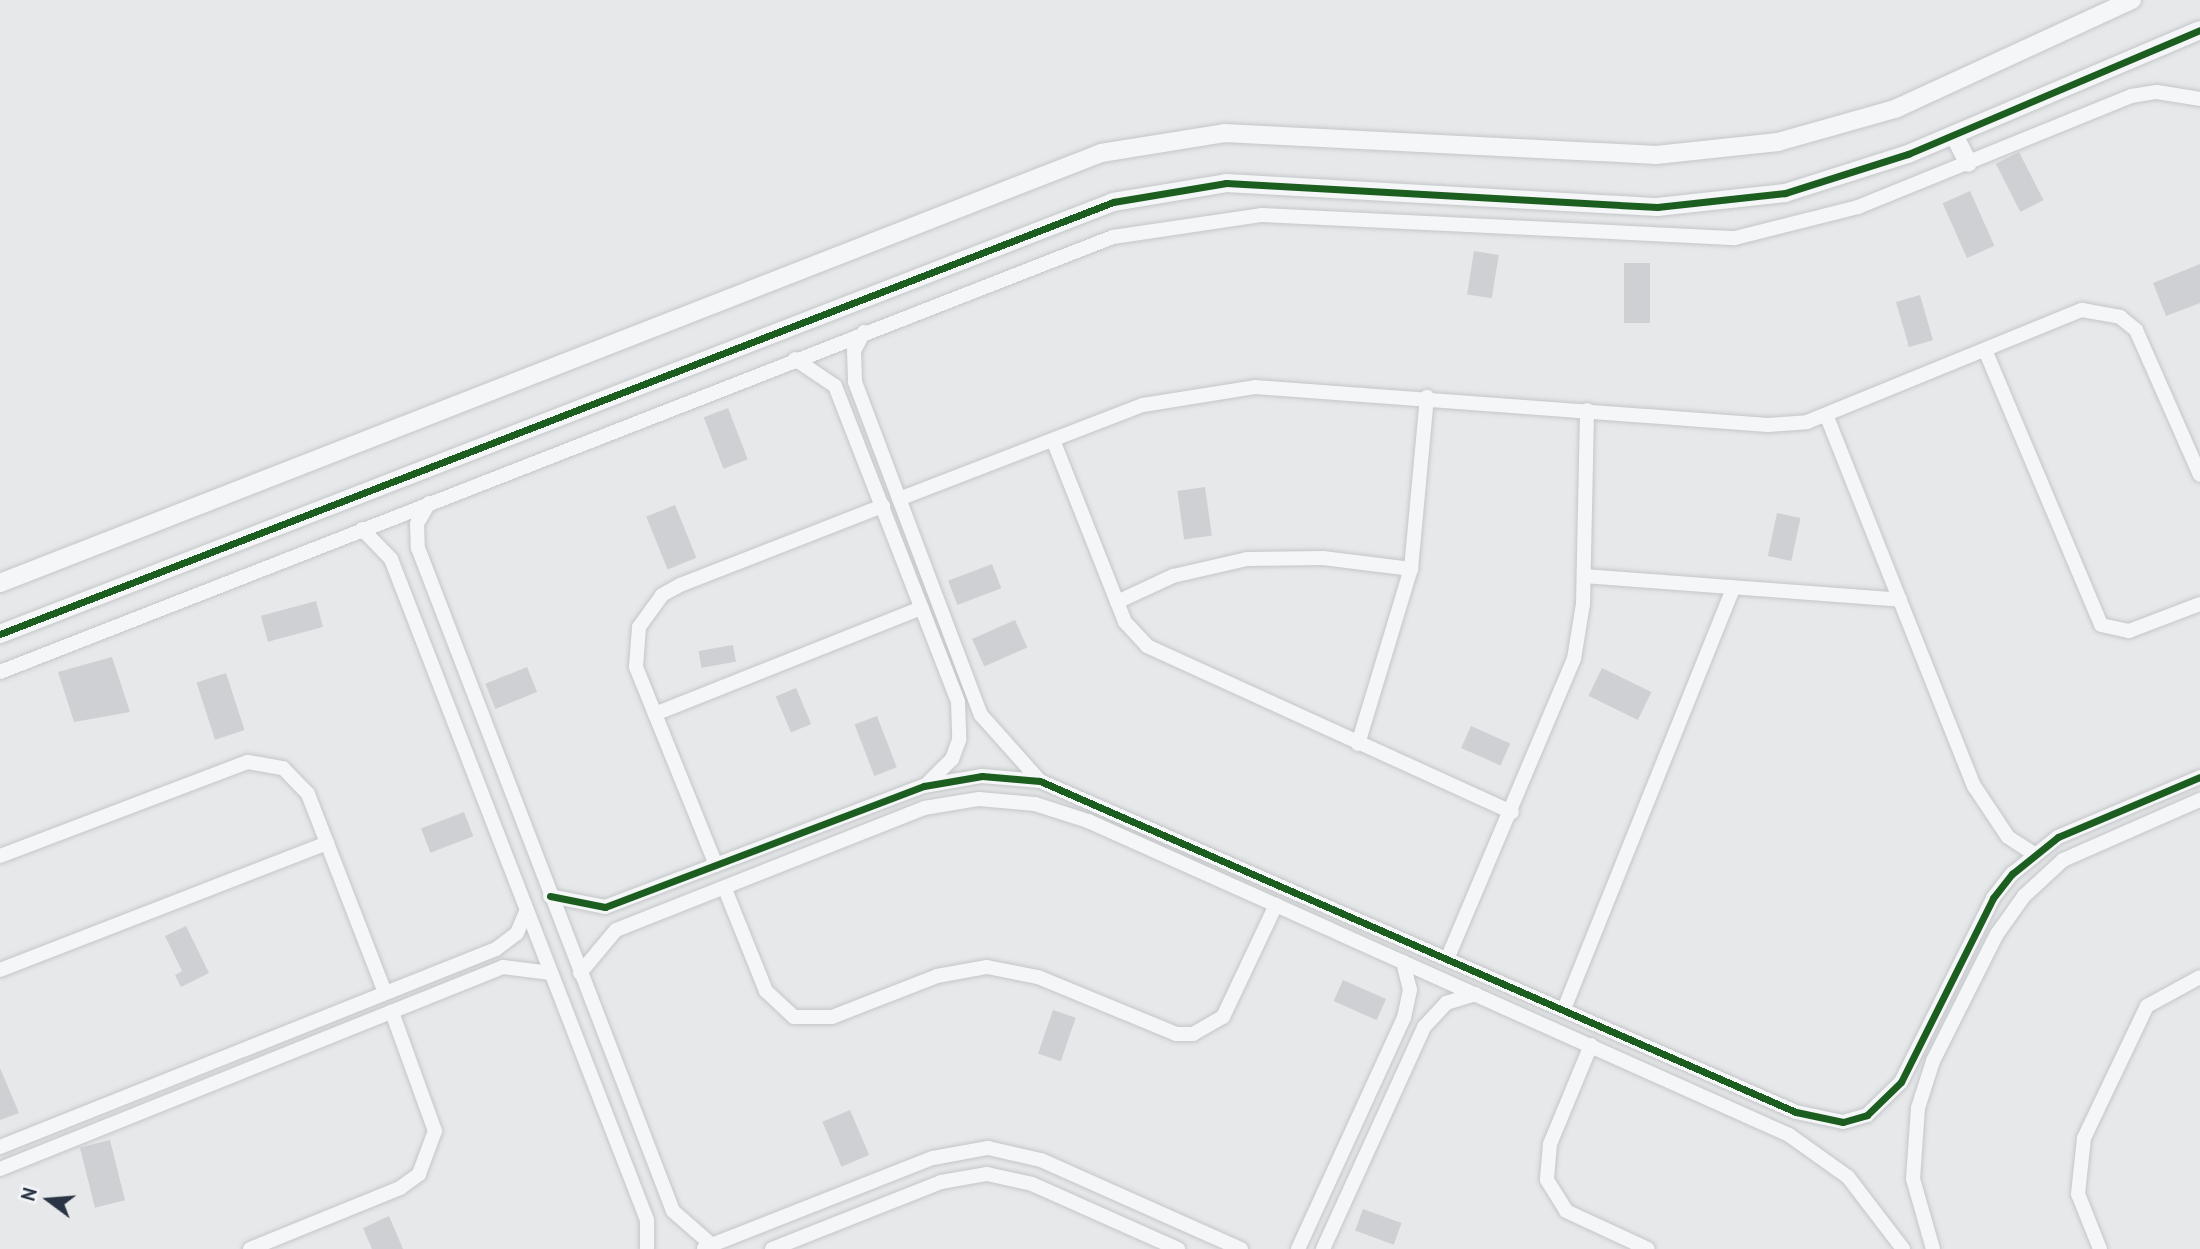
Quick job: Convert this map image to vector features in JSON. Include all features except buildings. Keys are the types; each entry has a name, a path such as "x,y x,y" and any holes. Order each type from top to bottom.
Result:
{"street":[{"path":"0,583 1101,153 1200,135 1286,132 1595,153 1717,151 1837,128 1895,109 2113,5 2132,0"},
{"path":"0,634 1113,202 1181,188 1284,183 1592,204 1721,203 1848,176 1954,135 2200,30"},
{"path":"0,672 1065,253 1162,225 1262,215 1735,238 1819,221 2131,96 2157,92 2200,99"},
{"path":"1954,135 1968,163"},
{"path":"899,499 1143,405 1198,393 1255,387 1427,397 1768,425 1827,417 2082,310 2120,317 2146,348 2200,475"},
{"path":"864,332 853,372 981,715 1040,781"},
{"path":"1984,350 2101,625 2129,631 2200,604"},
{"path":"795,359 835,386 922,608 961,721 952,759 924,786"},
{"path":"1358,744 1410,569 1427,397"},
{"path":"1448,957 1566,686 1584,576 1587,410"},
{"path":"1827,417 1988,813 2034,854"},
{"path":"1053,440 1117,601 1135,635 1160,655 1512,812"},
{"path":"429,503 417,524 418,548 673,1211 707,1247 933,1158 988,1148 1041,1160 1241,1249"},
{"path":"716,865 655,714 634,646 639,627 662,595 883,506"},
{"path":"362,529 391,559 647,1220 647,1249"},
{"path":"1117,601 1173,576 1247,559 1323,558 1410,569"},
{"path":"1584,576 1900,600"},
{"path":"1564,1009 1733,587"},
{"path":"655,714 922,608"},
{"path":"0,856 248,762 283,768 298,779 327,843 385,993"},
{"path":"550,896 605,907 924,786 982,776 1040,781 1819,1121 1867,1115 1901,1082 1993,898 2034,854 2086,824 2200,777"},
{"path":"580,973 615,930 725,889 924,808 993,800 1062,811 1591,1045 1820,1154 1873,1203 1903,1249"},
{"path":"1933,1249 1913,1179 1918,1108 1933,1061 1997,934 2037,881 2063,860 2200,800"},
{"path":"0,970 327,843"},
{"path":"725,889 766,992 794,1017 832,1017 937,976 987,967 1038,977 1176,1034 1193,1034 1223,1017 1276,905"},
{"path":"0,1147 507,942 527,911"},
{"path":"1298,1249 1404,1018 1410,990 1403,962"},
{"path":"0,1169 503,967 551,973"},
{"path":"2100,1249 2078,1194 2084,1138 2147,1006 2200,977"},
{"path":"1323,1249 1424,1027 1446,1003 1476,994"},
{"path":"250,1249 400,1188 419,1174 435,1131 392,1012"},
{"path":"1591,1045 1550,1144 1547,1180 1566,1211 1648,1249"},
{"path":"772,1249 941,1182 987,1174 1032,1184 1178,1249"}],"cycle path":[{"path":"0,634 1113,202 1226,183 1657,207 1785,193 1908,154 2200,30"},
{"path":"550,896 605,907 924,786 982,776 1040,781 1796,1112 1843,1122 1867,1115 1901,1082 1993,898 2012,874 2058,837 2200,777"}]}
